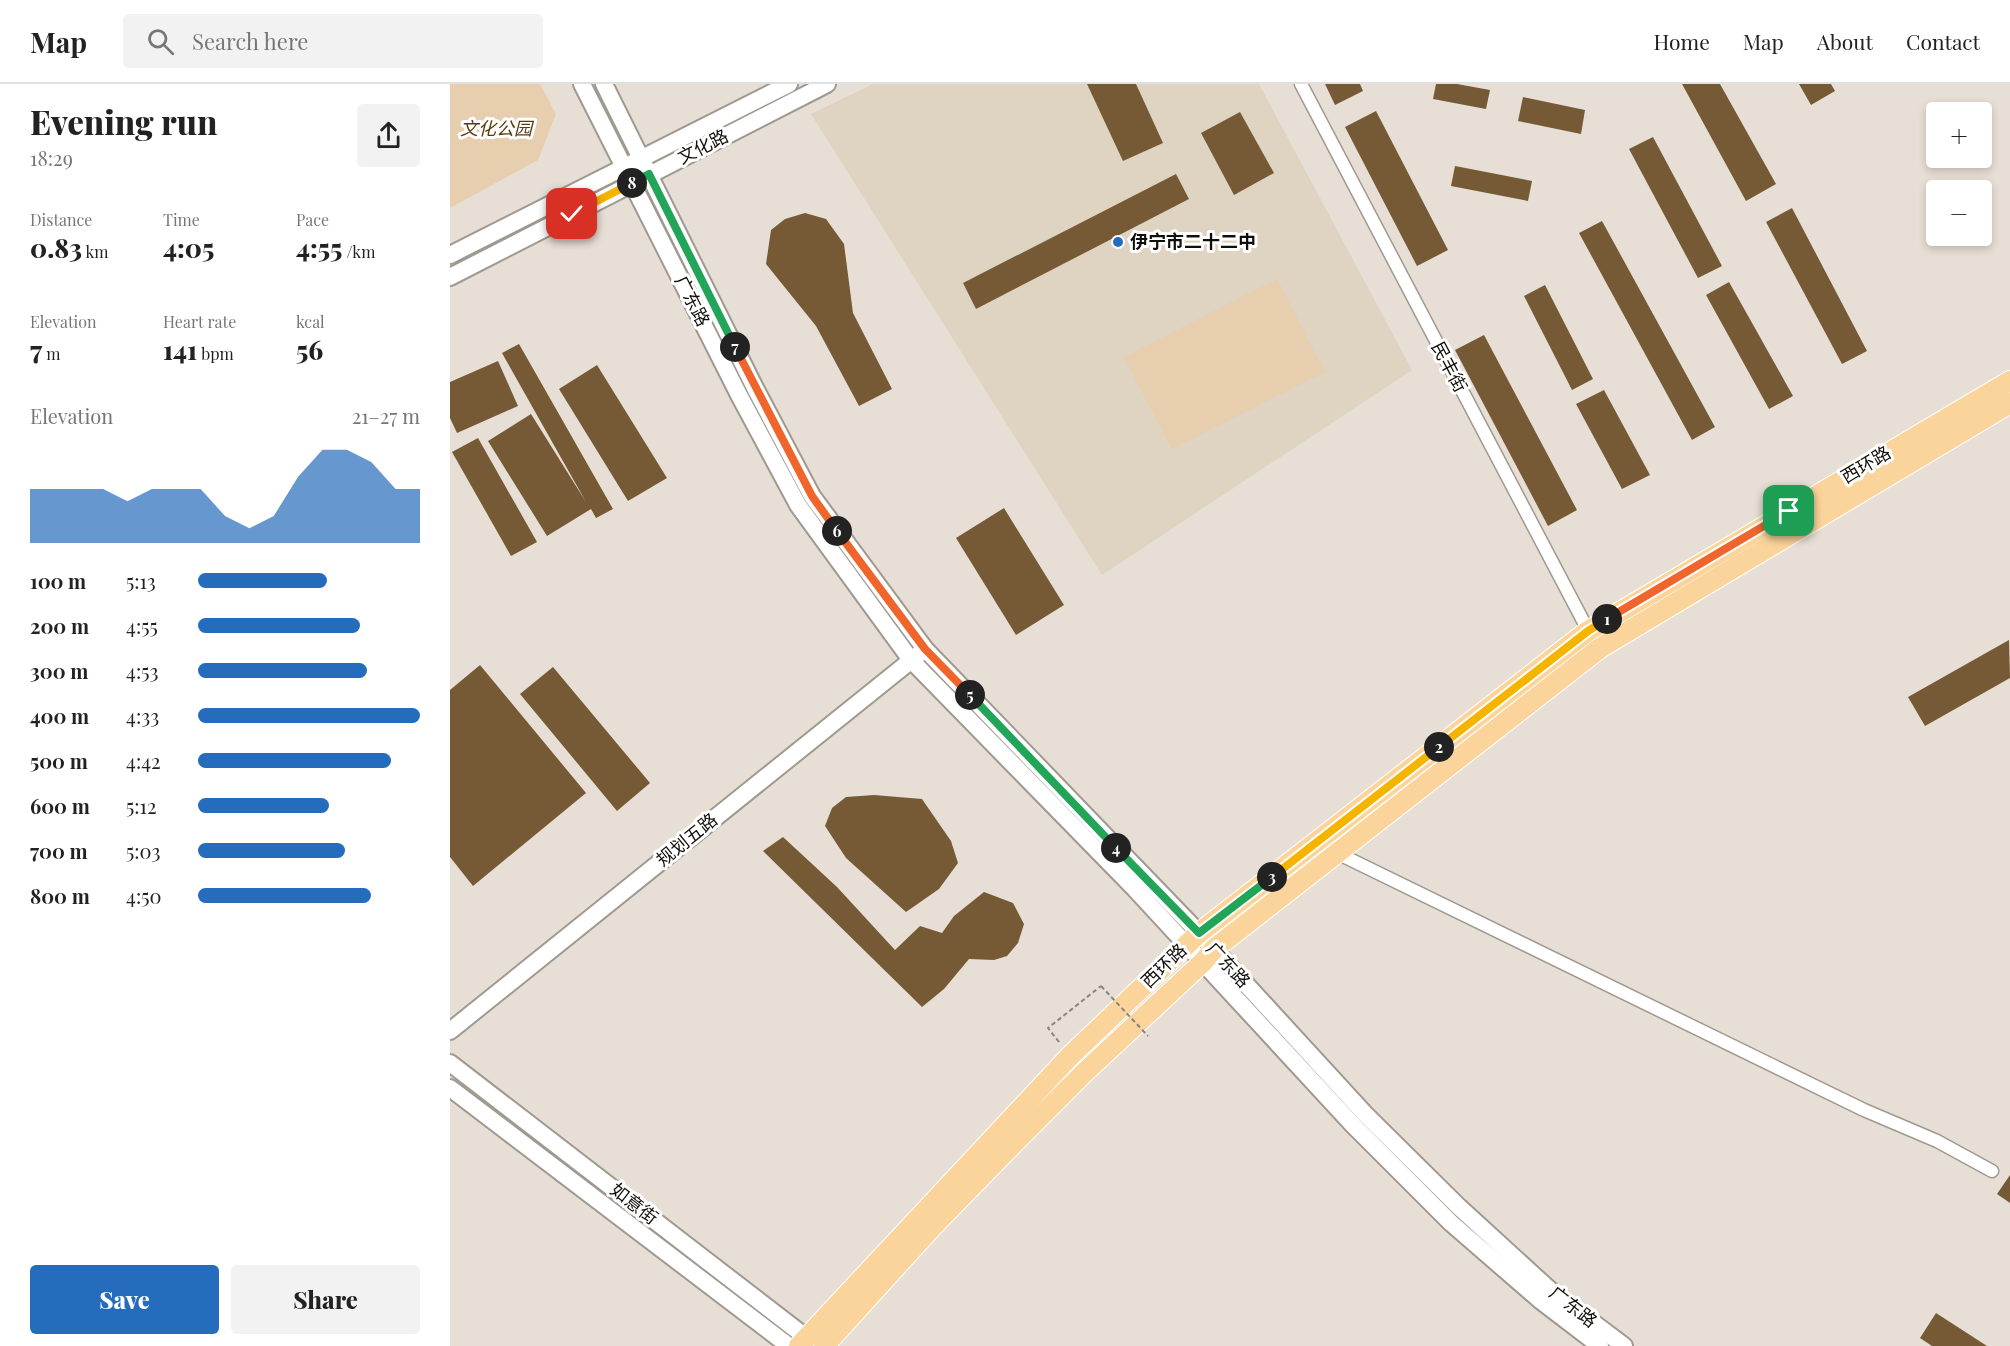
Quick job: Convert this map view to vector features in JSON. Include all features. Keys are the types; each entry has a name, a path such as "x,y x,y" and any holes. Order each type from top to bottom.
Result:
{"main road":[{"name":"西环路","path":"803,1344 1070,1056 1193,939 1588,631 2010,381"},
{"name":"西环路","path":"824,1346 932,1227 1085,1072 1209,956 1335,852 1600,648 2010,403"}],"street":[{"name":"广东路","path":"582,84 625,165 739,395 798,505 911,660 1193,939"},
{"name":"广东路","path":"604,84 755,388 812,496 925,649 1209,956 1365,1114 1459,1207 1551,1291 1624,1346"},
{"name":"文化路","path":"450,255 641,156 789,84"},
{"name":"文化路","path":"450,277 827,84"},
{"name":"民丰街","path":"1301,84 1588,631 1600,648"},
{"name":"规划五路","path":"450,1031 925,649"},
{"path":"1335,852 1864,1110 1937,1142 1992,1171"},
{"name":"广东路","path":"1209,956 1353,1125 1451,1223 1541,1301 1600,1346"},
{"name":"如意街","path":"450,1063 803,1344"},
{"name":"如意街","path":"450,1088 803,1344"}],"path":[{"path":"1048,1028 1101,986 1148,1036"}],"shaded area":[{"name":"伊宁市二十二中","path":"873,84 1259,84 1412,370 1102,575 811,114"}],"green space":[{"name":"文化公园","path":"450,84 540,84 556,114 538,160 450,208"},
{"path":"1277,279 1325,372 1172,449 1124,357"}],"building":[{"path":"1087,84 1136,84 1163,143 1123,161"},
{"path":"1325,84 1360,84 1363,91 1335,105"},
{"path":"1436,84 1457,84 1490,90 1486,109 1433,99"},
{"path":"1682,84 1720,84 1776,184 1746,201"},
{"path":"1799,84 1831,84 1835,91 1811,105"},
{"path":"1523,97 1585,110 1581,134 1518,121"},
{"path":"1376,111 1448,250 1417,266 1345,127"},
{"path":"1240,112 1274,173 1234,195 1201,133"},
{"path":"1653,137 1722,266 1698,278 1629,149"},
{"path":"1455,166 1532,181 1528,201 1451,186"},
{"path":"1176,174 1189,199 976,309 963,283"},
{"path":"1792,208 1867,351 1842,364 1766,222"},
{"path":"805,213 826,219 844,244 853,313 892,389 859,406 816,326 766,264 771,230 785,219"},
{"path":"1602,221 1715,427 1692,440 1579,233"},
{"path":"1729,282 1793,396 1769,409 1706,295"},
{"path":"1545,285 1593,379 1572,390 1524,296"},
{"path":"1484,335 1577,510 1548,526 1455,350"},
{"path":"519,344 613,509 596,518 591,509 547,536 488,441 531,414 586,502 502,353"},
{"path":"498,361 518,406 457,433 450,418 450,382"},
{"path":"597,365 667,478 628,501 559,389"},
{"path":"1604,390 1650,475 1622,489 1576,404"},
{"path":"478,438 537,542 511,556 452,452"},
{"path":"1004,508 1064,605 1016,635 956,538"},
{"path":"2009,640 2010,678 1925,726 1908,697"},
{"path":"480,665 586,793 473,886 450,857 450,690"},
{"path":"553,667 650,783 617,811 520,694"},
{"path":"874,795 922,799 951,841 958,863 939,889 906,912 846,858 825,826 832,808 846,797"},
{"path":"783,837 837,887 895,950 920,926 942,933 954,916 984,892 1013,903 1024,924 1018,943 1007,956 994,960 969,959 944,989 922,1007 763,851"},
{"path":"2010,1175 2010,1203 1997,1194"},
{"path":"1936,1313 1987,1346 1932,1346 1920,1338"}],"place":[{"name":"伊宁市二十二中","path":"1118,242"}],"route":[{"path":"572,214 649,174 755,388 812,496 884,596 925,649 1199,933 1588,631 1789,511"}]}
